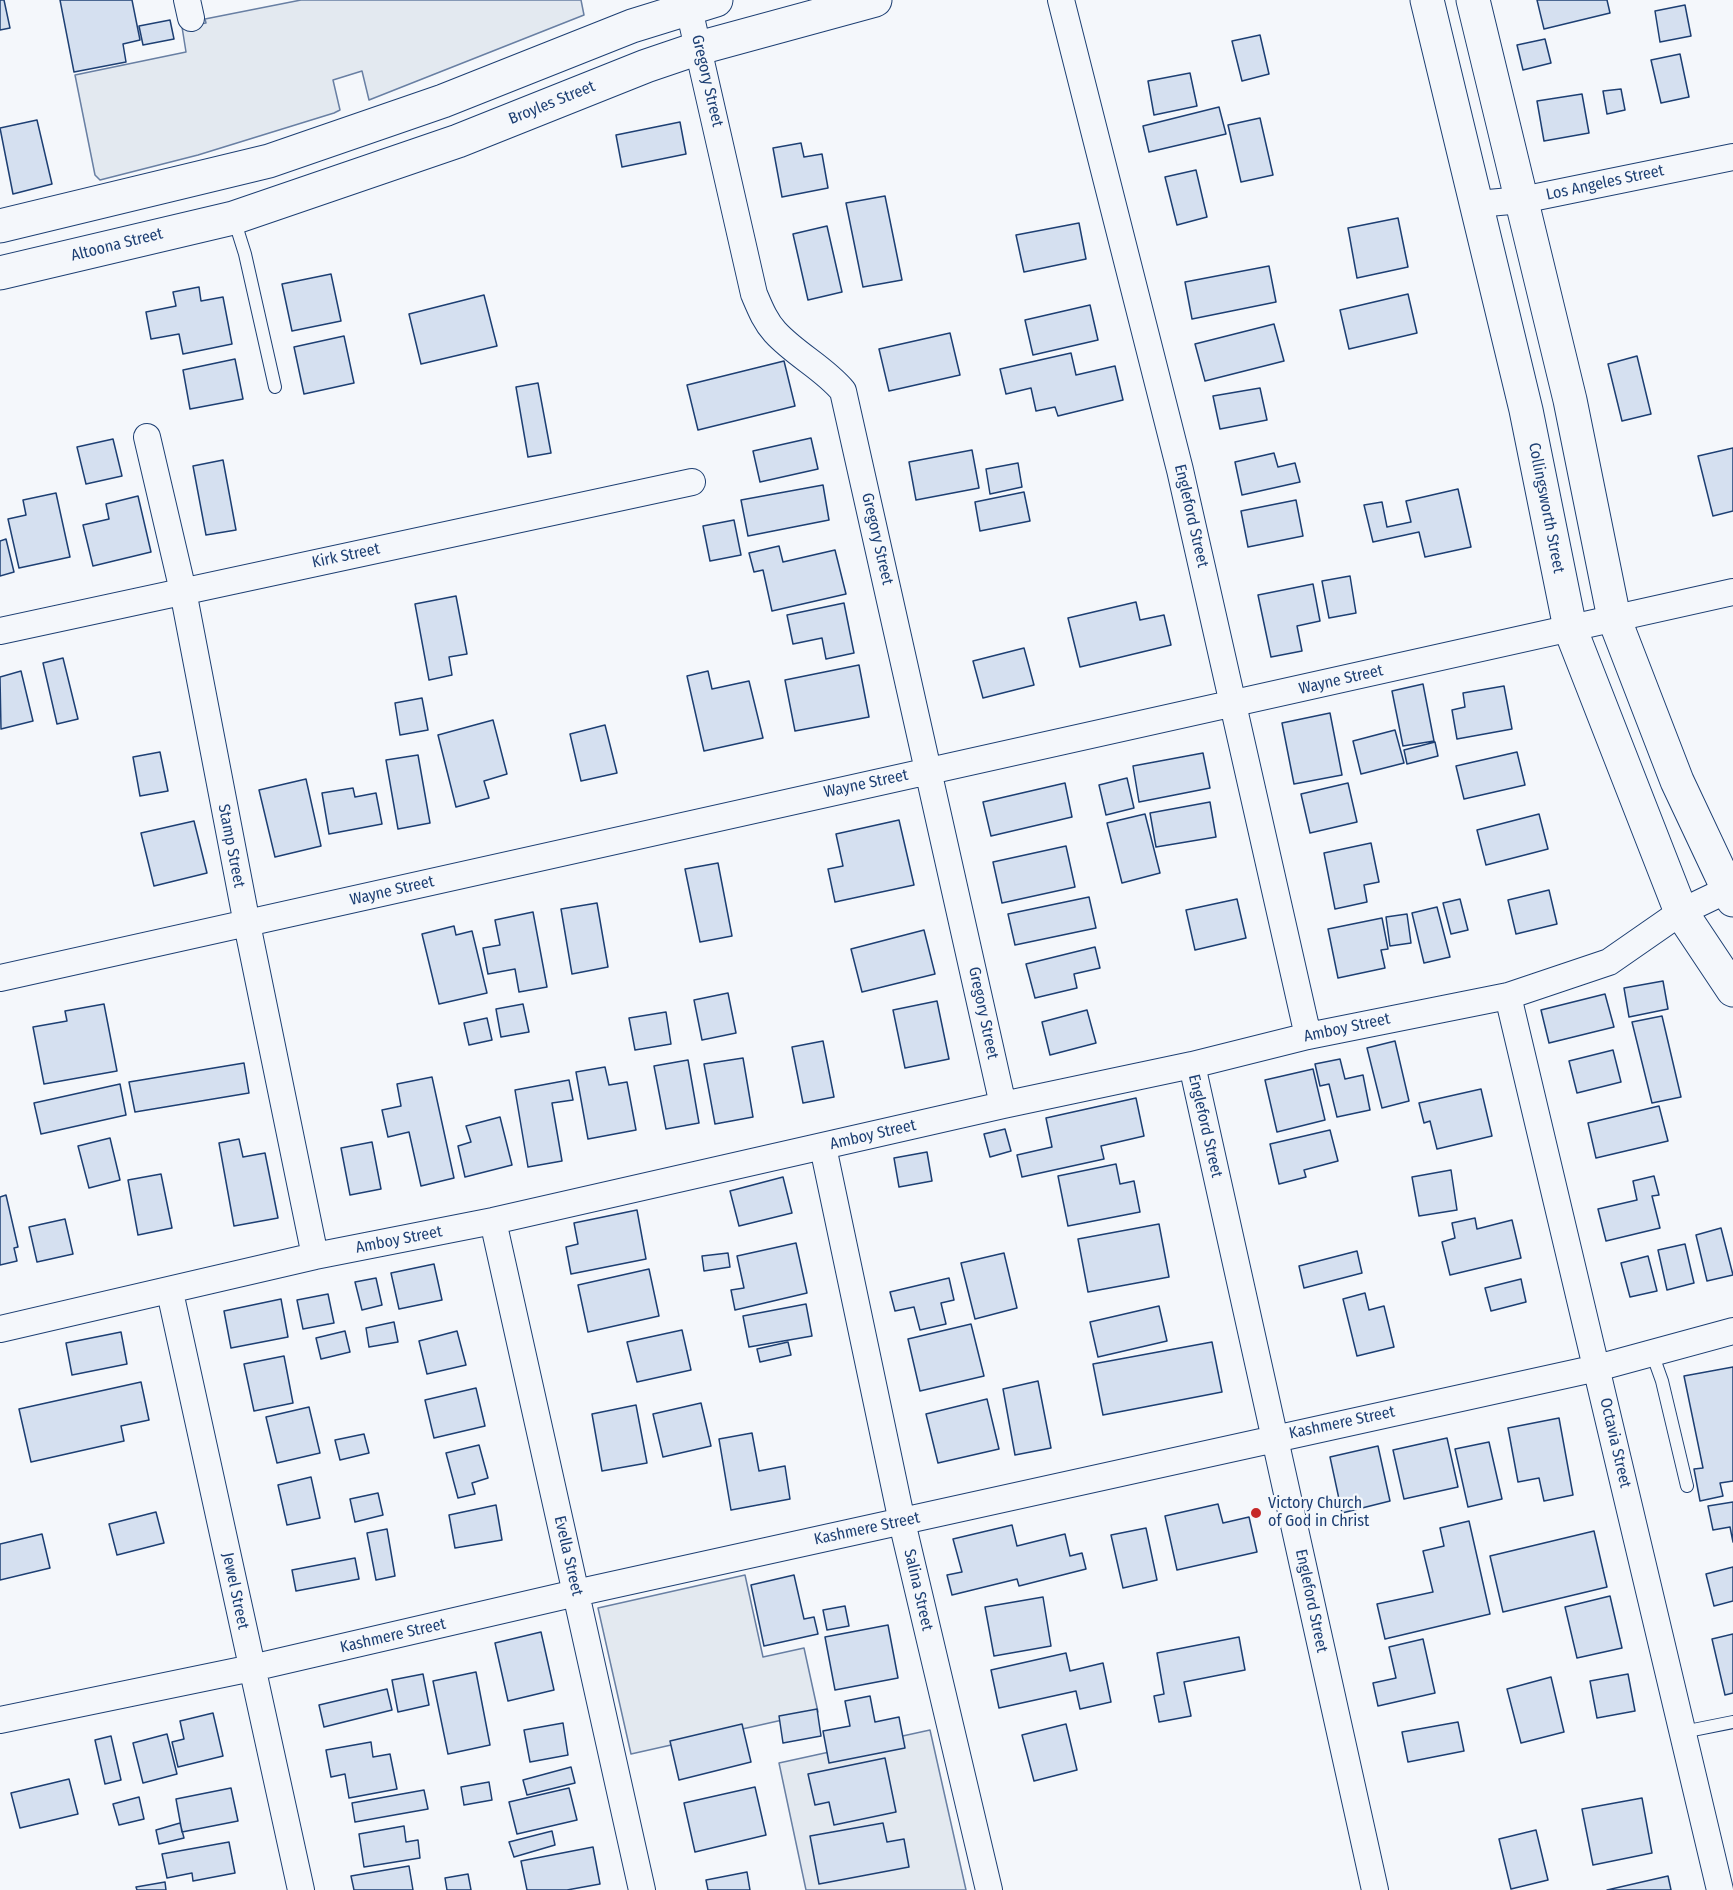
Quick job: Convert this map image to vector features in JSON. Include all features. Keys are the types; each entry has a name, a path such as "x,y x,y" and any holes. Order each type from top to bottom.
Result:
{"main road":[{"name":"Broyles Street","path":"233,218 458,141 646,66 699,48 875,0"},
{"name":"Collingsworth Street","path":"1427,0 1526,410 1570,628 1681,912 1733,990"},
{"path":"1473,0 1570,400 1614,618 1677,781 1730,895"},
{"path":"0,226 269,161 443,101 697,2"},
{"name":"Altoona Street","path":"0,273 233,218"}],"street":[{"name":"Engleford Street","path":"1061,0 1180,470 1308,1036"},
{"name":"Gregory Street","path":"697,2 699,48 754,294 763,315 775,332 828,374 843,391 930,771 1003,1105"},
{"name":"Los Angeles Street","path":"1477,204 1522,200 1733,157"},
{"name":"Stamp Street","path":"147,437 183,591 247,924 315,1256"},
{"name":"Kirk Street","path":"0,631 692,482"},
{"name":"Wayne Street","path":"0,978 1733,592"},
{"name":"Amboy Street","path":"0,1329 170,1292 315,1256 493,1221 1003,1105 1192,1065 1308,1036 1508,996 1609,962 1681,912 1730,895"},
{"name":"Octavia Street","path":"1508,996 1720,1890"},
{"name":"Engleford Street","path":"1192,1065 1375,1890"},
{"name":"Salina Street","path":"823,1147 902,1522 989,1890"},
{"name":"Evella Street","path":"493,1221 642,1890"},
{"name":"Jewel Street","path":"170,1292 301,1890"},
{"name":"Kashmere Street","path":"0,1720 252,1668 1275,1437 1597,1368 1733,1330"}],"lane":[{"path":"233,218 245,254 275,387"},
{"path":"1652,1353 1662,1381 1687,1486"},
{"path":"1683,1732 1733,1722"}],"shaded area":[{"path":"301,0 581,0 584,15 369,100 362,71 333,80 340,110 334,113 198,155 100,180 95,175 75,75 186,52 182,27 206,23 205,19"},
{"path":"745,1575 763,1657 804,1648 818,1712 631,1754 598,1608"},
{"path":"930,1730 966,1890 806,1890 779,1763"}],"building":[{"path":"0,0 4,0 10,28 0,30"},
{"path":"60,0 132,0 140,40 123,44 126,62 74,72"},
{"path":"1537,0 1607,0 1610,13 1544,29"},
{"path":"1685,5 1691,36 1660,42 1655,11"},
{"path":"170,20 174,39 143,45 139,26"},
{"path":"1260,35 1269,74 1242,81 1232,41"},
{"path":"1545,39 1551,63 1523,70 1517,45"},
{"path":"1680,54 1689,97 1661,103 1651,60"},
{"path":"1190,73 1197,106 1154,115 1148,81"},
{"path":"1621,89 1625,110 1607,114 1603,91"},
{"path":"1582,94 1589,133 1544,141 1537,101"},
{"path":"1219,107 1226,134 1149,152 1143,126"},
{"path":"1260,118 1273,175 1241,182 1228,125"},
{"path":"37,120 52,184 13,194 0,128"},
{"path":"680,122 686,154 622,167 616,135"},
{"path":"801,143 804,157 822,154 828,188 782,197 773,148"},
{"path":"1196,170 1207,217 1177,225 1165,177"},
{"path":"885,196 902,280 863,287 846,203"},
{"path":"1398,218 1408,267 1357,278 1348,228"},
{"path":"1079,223 1086,259 1024,272 1016,235"},
{"path":"827,226 842,292 808,300 793,234"},
{"path":"1269,266 1276,302 1192,319 1185,282"},
{"path":"331,274 341,321 292,331 282,284"},
{"path":"199,287 201,301 223,297 232,344 183,354 179,334 151,339 146,312 176,306 173,292"},
{"path":"1408,294 1417,333 1349,349 1340,310"},
{"path":"484,295 497,346 421,364 409,314"},
{"path":"1090,305 1098,340 1033,355 1025,320"},
{"path":"1274,324 1284,361 1205,381 1195,344"},
{"path":"950,333 960,375 889,391 879,349"},
{"path":"344,336 354,383 304,394 294,347"},
{"path":"1071,353 1076,375 1115,366 1123,400 1058,416 1055,407 1036,411 1031,388 1006,394 1000,369"},
{"path":"1637,356 1651,414 1622,421 1608,364"},
{"path":"235,359 243,399 190,409 183,370"},
{"path":"784,361 795,406 698,430 687,385"},
{"path":"538,383 551,453 528,457 516,387"},
{"path":"1260,388 1267,420 1220,429 1213,396"},
{"path":"811,438 818,469 760,482 753,451"},
{"path":"113,439 122,476 86,484 77,447"},
{"path":"1733,448 1733,511 1713,516 1698,456"},
{"path":"972,450 979,488 916,500 909,462"},
{"path":"1274,453 1278,467 1295,463 1300,482 1242,495 1235,462"},
{"path":"223,460 236,530 206,535 193,466"},
{"path":"1018,463 1022,487 990,494 986,469"},
{"path":"823,485 829,520 748,536 741,500"},
{"path":"1458,489 1471,547 1425,557 1419,532 1373,542 1364,505 1382,502 1387,527 1411,522 1406,501"},
{"path":"1024,492 1030,521 980,531 975,502"},
{"path":"56,493 70,557 19,568 8,519 26,515 23,500"},
{"path":"138,496 151,552 93,566 83,525 109,519 106,504"},
{"path":"1296,500 1303,536 1248,547 1241,511"},
{"path":"734,520 741,555 710,561 703,526"},
{"path":"6,539 14,572 0,576 0,541"},
{"path":"779,546 783,562 835,550 846,594 772,611 763,570 754,572 749,553"},
{"path":"1350,576 1356,613 1329,618 1322,581"},
{"path":"1313,584 1320,621 1297,626 1302,651 1271,657 1258,595"},
{"path":"456,596 467,654 449,657 452,675 429,680 415,604"},
{"path":"1136,602 1140,620 1164,615 1171,645 1080,667 1068,618"},
{"path":"844,603 854,653 826,659 822,638 793,644 787,615"},
{"path":"1024,648 1034,685 983,698 973,661"},
{"path":"63,658 78,719 57,724 43,663"},
{"path":"859,665 869,717 795,731 785,680"},
{"path":"21,671 33,721 1,729 0,677"},
{"path":"708,671 712,689 749,681 763,738 704,751 687,676"},
{"path":"1423,684 1434,741 1403,746 1392,691"},
{"path":"1504,686 1512,729 1457,739 1452,710 1465,707 1463,693"},
{"path":"422,698 428,730 400,735 395,703"},
{"path":"1330,713 1342,775 1294,784 1282,723"},
{"path":"493,720 507,774 484,781 489,798 456,807 438,735"},
{"path":"605,725 617,773 581,781 570,734"},
{"path":"1395,730 1404,763 1361,774 1353,741"},
{"path":"1435,742 1438,756 1407,764 1404,750"},
{"path":"160,752 168,791 140,796 133,757"},
{"path":"1517,752 1525,785 1464,799 1456,766"},
{"path":"1203,753 1210,788 1139,802 1133,766"},
{"path":"418,755 430,823 398,829 386,760"},
{"path":"1127,778 1134,808 1106,815 1099,785"},
{"path":"306,779 321,846 275,857 259,790"},
{"path":"1065,783 1072,817 991,836 983,802"},
{"path":"1348,783 1357,822 1310,833 1301,794"},
{"path":"353,788 355,797 376,793 382,824 329,834 322,793"},
{"path":"1210,802 1216,837 1156,847 1150,813"},
{"path":"1145,814 1160,873 1122,883 1107,823"},
{"path":"1539,814 1548,849 1486,865 1477,830"},
{"path":"899,820 914,885 835,902 828,869 843,866 836,834"},
{"path":"194,821 207,873 154,886 141,833"},
{"path":"1371,843 1379,882 1364,885 1367,902 1335,909 1324,853"},
{"path":"1066,846 1075,887 1002,903 993,862"},
{"path":"718,863 732,936 700,942 685,869"},
{"path":"1549,890 1557,924 1516,934 1508,900"},
{"path":"1089,897 1096,928 1015,945 1008,914"},
{"path":"1237,899 1246,938 1195,950 1186,910"},
{"path":"1460,899 1468,930 1451,934 1443,903"},
{"path":"597,903 608,967 572,974 561,909"},
{"path":"1437,907 1450,957 1424,963 1412,913"},
{"path":"533,912 547,987 519,992 515,969 488,974 483,948 500,945 495,920"},
{"path":"1407,914 1411,943 1390,946 1386,917"},
{"path":"1382,918 1388,949 1381,950 1385,968 1338,978 1328,929"},
{"path":"454,926 456,935 472,931 487,993 439,1004 422,934"},
{"path":"924,930 935,974 862,992 851,949"},
{"path":"1095,947 1100,968 1074,974 1077,988 1035,998 1026,964"},
{"path":"1663,981 1668,1009 1629,1017 1624,988"},
{"path":"728,993 736,1033 702,1040 694,1000"},
{"path":"1605,994 1614,1027 1549,1043 1541,1010"},
{"path":"937,1001 949,1059 905,1068 893,1010"},
{"path":"104,1004 117,1071 44,1084 33,1027 67,1021 65,1011"},
{"path":"523,1004 529,1032 501,1037 496,1009"},
{"path":"1087,1010 1096,1043 1050,1055 1042,1022"},
{"path":"666,1012 671,1044 635,1050 629,1018"},
{"path":"1662,1016 1681,1097 1652,1103 1632,1022"},
{"path":"487,1018 492,1040 469,1045 464,1023"},
{"path":"823,1041 834,1097 803,1103 792,1047"},
{"path":"1395,1041 1409,1101 1382,1108 1367,1048"},
{"path":"1613,1050 1621,1082 1577,1093 1569,1061"},
{"path":"743,1058 753,1117 715,1124 704,1064"},
{"path":"1340,1059 1345,1079 1363,1075 1370,1110 1337,1117 1329,1084 1320,1086 1315,1064"},
{"path":"688,1060 699,1123 666,1129 654,1066"},
{"path":"244,1063 249,1093 135,1112 129,1082"},
{"path":"605,1067 609,1085 627,1082 636,1130 588,1139 576,1072"},
{"path":"1313,1069 1325,1120 1277,1132 1265,1080"},
{"path":"432,1077 454,1178 421,1186 409,1132 388,1137 382,1110 401,1106 397,1084"},
{"path":"569,1080 573,1100 552,1103 562,1161 528,1167 515,1090"},
{"path":"120,1084 126,1115 41,1134 34,1103"},
{"path":"1481,1089 1492,1136 1437,1149 1430,1121 1424,1123 1419,1103"},
{"path":"1136,1098 1144,1136 1101,1146 1104,1159 1022,1177 1017,1155 1052,1147 1046,1118"},
{"path":"1659,1106 1668,1141 1596,1158 1588,1123"},
{"path":"500,1117 512,1165 465,1177 458,1146 471,1142 466,1126"},
{"path":"1005,1129 1011,1151 990,1157 984,1134"},
{"path":"1330,1130 1338,1161 1304,1170 1306,1177 1279,1184 1270,1144"},
{"path":"110,1138 120,1180 89,1188 78,1146"},
{"path":"239,1139 243,1157 265,1153 278,1218 234,1226 219,1143"},
{"path":"372,1142 381,1189 350,1195 341,1148"},
{"path":"927,1152 932,1181 899,1187 894,1158"},
{"path":"1116,1164 1120,1184 1134,1181 1140,1212 1068,1226 1058,1176"},
{"path":"1451,1170 1457,1210 1419,1216 1412,1177"},
{"path":"161,1174 172,1228 138,1235 128,1180"},
{"path":"1654,1176 1659,1195 1652,1196 1660,1228 1606,1241 1598,1209 1637,1200 1633,1181"},
{"path":"783,1177 792,1213 739,1226 730,1191"},
{"path":"6,1195 18,1247 14,1248 17,1261 0,1265 0,1197"},
{"path":"637,1210 646,1259 571,1274 566,1247 578,1244 574,1223"},
{"path":"1475,1218 1477,1229 1512,1220 1521,1258 1450,1275 1442,1242 1455,1238 1452,1223"},
{"path":"65,1219 73,1254 37,1262 29,1227"},
{"path":"1159,1224 1169,1277 1088,1292 1078,1239"},
{"path":"1721,1228 1733,1275 1707,1281 1696,1235"},
{"path":"796,1243 807,1293 735,1310 731,1290 744,1288 737,1256"},
{"path":"1685,1244 1694,1283 1667,1290 1658,1250"},
{"path":"1357,1251 1362,1273 1304,1288 1299,1266"},
{"path":"728,1253 730,1267 704,1271 702,1256"},
{"path":"1004,1253 1017,1308 975,1319 961,1263"},
{"path":"1648,1256 1657,1291 1630,1297 1621,1263"},
{"path":"434,1264 442,1300 399,1309 391,1273"},
{"path":"649,1269 659,1316 588,1332 578,1285"},
{"path":"376,1278 382,1305 362,1310 355,1282"},
{"path":"949,1278 954,1300 941,1303 946,1324 920,1330 914,1307 895,1311 890,1292"},
{"path":"1521,1279 1526,1302 1491,1311 1485,1288"},
{"path":"1365,1293 1369,1310 1384,1306 1394,1347 1357,1356 1343,1299"},
{"path":"328,1294 334,1323 303,1329 297,1300"},
{"path":"281,1299 288,1337 231,1348 224,1311"},
{"path":"806,1304 812,1336 749,1347 743,1316"},
{"path":"1159,1306 1167,1341 1098,1357 1090,1322"},
{"path":"394,1322 398,1342 369,1347 366,1328"},
{"path":"971,1324 984,1376 920,1391 908,1339"},
{"path":"682,1330 691,1370 637,1382 627,1342"},
{"path":"345,1331 350,1352 321,1359 316,1338"},
{"path":"457,1331 466,1365 427,1374 419,1341"},
{"path":"121,1332 127,1364 72,1375 66,1343"},
{"path":"788,1342 791,1355 760,1362 757,1349"},
{"path":"1212,1342 1222,1392 1103,1415 1093,1364"},
{"path":"284,1356 293,1403 254,1411 244,1364"},
{"path":"1733,1367 1733,1481 1720,1483 1723,1496 1700,1501 1694,1469 1703,1468 1684,1376"},
{"path":"1038,1381 1051,1448 1015,1455 1003,1389"},
{"path":"141,1382 149,1420 121,1426 124,1441 31,1462 19,1409"},
{"path":"476,1388 485,1426 434,1438 425,1400"},
{"path":"987,1399 999,1449 938,1463 926,1414"},
{"path":"701,1403 711,1446 663,1457 653,1414"},
{"path":"636,1405 647,1463 602,1471 592,1414"},
{"path":"309,1407 320,1453 277,1463 266,1417"},
{"path":"1559,1418 1573,1495 1544,1501 1539,1478 1518,1482 1508,1428"},
{"path":"752,1433 759,1471 785,1466 790,1499 731,1510 719,1439"},
{"path":"364,1434 369,1453 340,1460 335,1440"},
{"path":"1447,1438 1458,1487 1404,1499 1393,1450"},
{"path":"1489,1442 1502,1499 1468,1507 1455,1449"},
{"path":"479,1445 488,1478 472,1483 475,1494 458,1498 446,1453"},
{"path":"1378,1446 1390,1501 1342,1513 1330,1457"},
{"path":"311,1477 320,1518 287,1525 278,1485"},
{"path":"378,1493 383,1515 355,1522 350,1499"},
{"path":"1733,1502 1733,1542 1730,1527 1713,1530 1708,1506"},
{"path":"1218,1504 1223,1523 1249,1517 1257,1552 1177,1570 1165,1516"},
{"path":"496,1505 502,1540 455,1548 449,1515"},
{"path":"156,1512 164,1543 117,1555 109,1524"},
{"path":"1469,1521 1490,1614 1385,1639 1377,1604 1433,1592 1423,1551 1444,1546 1440,1528"},
{"path":"1012,1525 1017,1546 1065,1534 1070,1556 1082,1553 1086,1569 1019,1586 1017,1579 952,1595 947,1575 962,1572 953,1539"},
{"path":"1146,1528 1157,1580 1123,1588 1111,1535"},
{"path":"387,1529 395,1576 376,1580 367,1533"},
{"path":"1594,1531 1607,1587 1503,1612 1490,1556"},
{"path":"42,1534 50,1568 0,1580 0,1544"},
{"path":"355,1558 359,1579 296,1591 292,1570"},
{"path":"1733,1567 1733,1601 1714,1606 1706,1574"},
{"path":"794,1575 804,1619 814,1617 818,1634 764,1646 751,1585"},
{"path":"1610,1596 1622,1648 1577,1658 1565,1607"},
{"path":"1043,1597 1051,1646 994,1656 985,1607"},
{"path":"845,1606 849,1626 827,1630 823,1610"},
{"path":"888,1625 898,1678 835,1690 825,1637"},
{"path":"541,1632 554,1690 508,1701 495,1643"},
{"path":"1733,1634 1733,1693 1725,1695 1712,1639"},
{"path":"1239,1637 1245,1670 1184,1682 1191,1716 1159,1722 1154,1696 1164,1694 1157,1653"},
{"path":"1423,1639 1435,1693 1378,1706 1373,1683 1396,1678 1389,1647"},
{"path":"1066,1653 1070,1671 1103,1663 1111,1702 1080,1709 1076,1691 999,1708 991,1670"},
{"path":"476,1672 490,1745 448,1754 433,1681"},
{"path":"423,1674 429,1705 398,1712 392,1680"},
{"path":"1628,1674 1635,1711 1597,1718 1590,1681"},
{"path":"1551,1677 1564,1732 1521,1743 1507,1689"},
{"path":"387,1689 392,1710 324,1727 319,1705"},
{"path":"870,1696 875,1722 899,1717 905,1748 829,1763 823,1731 850,1726 845,1701"},
{"path":"817,1709 821,1736 783,1743 779,1716"},
{"path":"213,1713 223,1756 178,1767 172,1742 184,1739 180,1721"},
{"path":"1458,1722 1464,1751 1408,1762 1402,1732"},
{"path":"563,1723 568,1755 530,1762 524,1730"},
{"path":"742,1724 751,1762 679,1780 670,1741"},
{"path":"1066,1724 1077,1770 1034,1781 1022,1735"},
{"path":"167,1734 177,1774 143,1783 133,1743"},
{"path":"111,1736 121,1780 105,1784 95,1740"},
{"path":"371,1742 373,1757 390,1754 397,1789 349,1798 345,1774 331,1777 326,1750"},
{"path":"885,1758 896,1812 834,1825 829,1802 815,1805 808,1774"},
{"path":"571,1767 575,1783 527,1795 523,1780"},
{"path":"69,1779 78,1814 20,1828 11,1793"},
{"path":"489,1782 492,1800 464,1805 461,1787"},
{"path":"755,1787 766,1835 695,1852 684,1803"},
{"path":"231,1788 238,1821 182,1832 176,1799"},
{"path":"569,1788 577,1820 517,1834 509,1802"},
{"path":"424,1790 428,1809 355,1822 352,1803"},
{"path":"139,1797 144,1819 119,1825 113,1804"},
{"path":"1642,1798 1652,1853 1593,1865 1582,1809"},
{"path":"180,1823 184,1838 159,1844 156,1830"},
{"path":"883,1823 887,1842 904,1839 909,1867 819,1884 810,1836"},
{"path":"404,1826 406,1842 418,1840 420,1858 364,1867 359,1834"},
{"path":"1536,1830 1548,1880 1511,1889 1499,1839"},
{"path":"552,1831 555,1845 514,1857 509,1842"},
{"path":"229,1842 235,1873 193,1881 192,1873 167,1878 162,1854"},
{"path":"593,1847 600,1884 567,1890 527,1890 521,1861"},
{"path":"409,1866 413,1890 354,1890 351,1876"},
{"path":"747,1872 750,1890 708,1890 706,1880"},
{"path":"468,1874 471,1890 447,1890 445,1878"},
{"path":"1668,1876 1671,1890 1607,1890"},
{"path":"165,1882 166,1890 137,1890 136,1887"}],"place":[{"name":"Victory Church of God in Christ","path":"1256,1513"}]}
